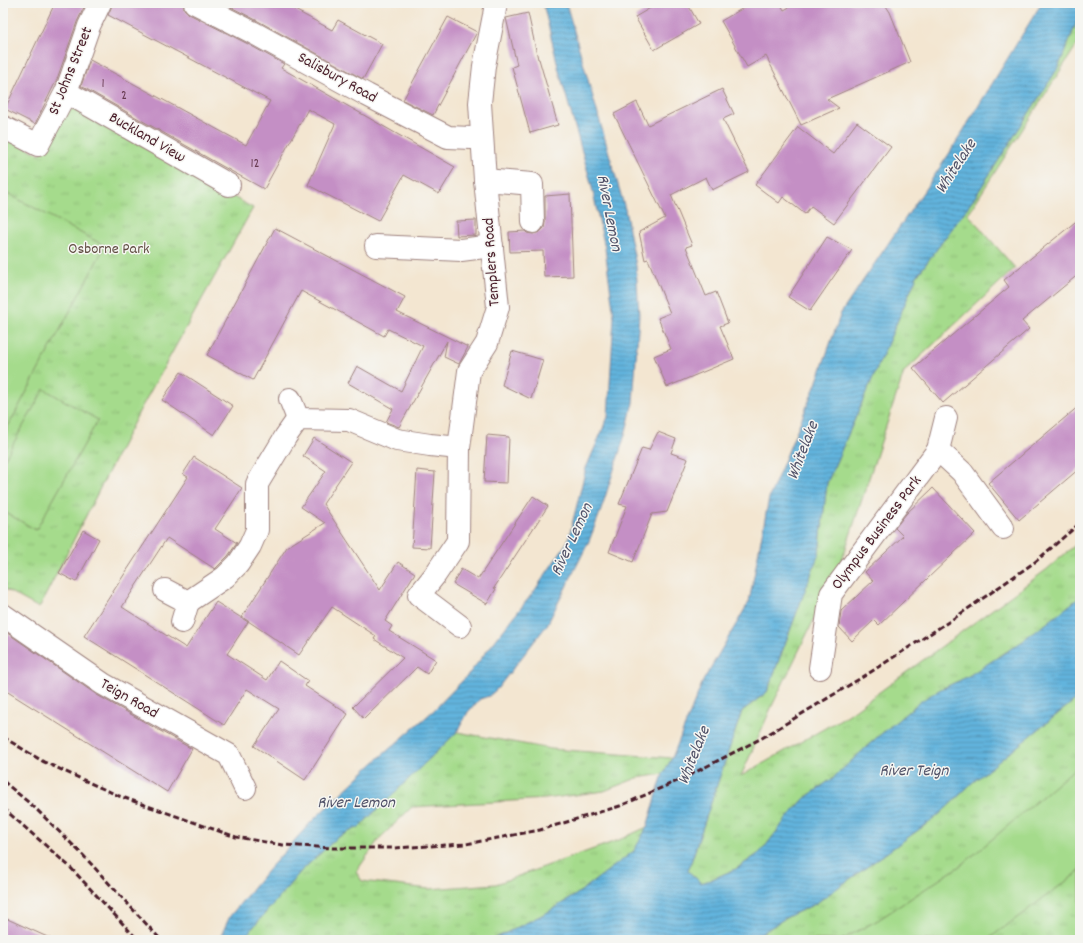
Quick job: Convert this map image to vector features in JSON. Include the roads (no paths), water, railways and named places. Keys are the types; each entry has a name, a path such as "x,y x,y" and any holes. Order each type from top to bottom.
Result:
{"street":[{"name":"St Johns Street","path":"3,127 38,145 66,92 89,26 100,3"},
{"name":"Salisbury Road","path":"195,3 448,137 471,138 482,136"},
{"name":"Templers Road","path":"460,626 419,595 435,575 458,541 459,448 468,371 487,343 498,307 485,180 480,103 484,66 496,3"},
{"name":"Buckland View","path":"66,92 229,185"},
{"path":"485,180 532,184 533,222"},
{"path":"376,246 461,250 492,246"},
{"path":"290,399 298,419"},
{"name":"Olympus Business Park","path":"820,668 831,594 938,450 946,418"},
{"path":"298,419 349,420 397,440 430,446 459,448"},
{"path":"165,590 185,612 225,578 238,564 250,546 257,530 258,484 286,436 298,419"},
{"path":"938,450 962,472 1003,528"},
{"name":"Teign Road","path":"3,615 103,684 229,755 245,788"}],"water":[{"name":"River Lemon","path":"543,3 566,3 625,209 636,266 639,315 633,403 625,435 601,510 589,541 547,625 497,689 489,696 480,699 468,712 457,732 359,827 338,837 301,871 244,938 244,940 219,940 230,916 267,871 312,821 371,765 433,711 468,675 535,590 568,541 586,468 608,417 614,317 605,248 591,183 559,71"},
{"path":"1042,3 1080,3 1080,14 1058,68 973,200 917,276 827,483 819,553 767,692 742,711 688,871 701,883 736,869 758,854 805,798 833,778 874,740 921,701 939,690 967,677 1023,641 1080,597 1080,696 973,782 935,818 815,904 787,917 762,933 748,939 492,940 548,912 577,894 634,851 647,827 663,774 672,758 703,681 749,602 769,498 816,384 841,313 949,154"}],"railway":[{"path":"3,737 44,762 119,796 236,837 283,845 333,848 394,848 466,844 540,830 620,806 684,778 762,738 866,675 956,617 1035,562 1080,523"},
{"path":"3,781 34,807 82,854 161,940"},
{"path":"3,808 70,867 138,940"}],"water label":[{"name":"Whitelake","path":"957,167"},
{"name":"Whitelake","path":"804,451"},
{"name":"Whitelake","path":"695,756"},
{"name":"River Teign","path":"914,772"}],"park label":[{"name":"Osborne Park","path":"109,249"}]}
